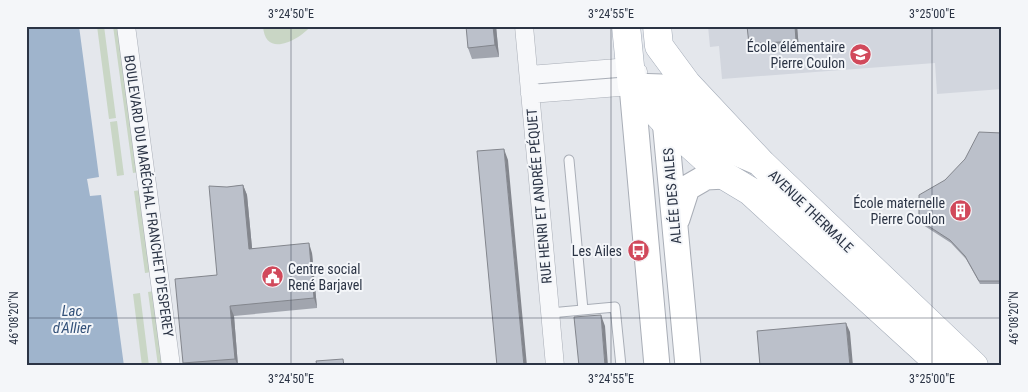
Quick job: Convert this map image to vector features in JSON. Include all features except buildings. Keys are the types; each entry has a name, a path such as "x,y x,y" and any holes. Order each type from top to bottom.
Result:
{"main road":[{"path":"626,26 657,366"},
{"name":"AVENUE THERMALE","path":"658,36 687,84 762,164 974,366"},
{"name":"ALLÉE DES AILES","path":"658,36 688,366"},
{"path":"631,76 662,87 727,149 762,164"},
{"name":"AVENUE THERMALE","path":"631,76 666,123 725,176 750,191 942,366"},
{"path":"675,226 687,188 706,177 725,176"}],"street":[{"name":"BOULEVARD DU MARÉCHAL FRANCHET D'ESPEREY","path":"126,26 171,366"},
{"name":"RUE HENRI ET ANDRÉE PÉQUET","path":"524,26 555,366"},
{"path":"529,75 631,76"},
{"path":"530,94 631,76"}],"lane":[{"path":"569,160 583,310"},
{"path":"550,313 615,307 621,366"}],"shaded area":[{"name":"École élémentaire Pierre Coulon","path":"708,26 1002,26 1002,89 937,94 935,63 722,79 719,46 710,47"}],"green space":[{"path":"97,26 104,26 116,118 109,119"},
{"path":"113,26 120,26 139,172 133,173"},
{"path":"263,26 311,26 299,37 283,44 276,44 270,42 265,36"},
{"path":"117,121 124,175 117,176 110,122"},
{"path":"141,190 152,272 145,273 134,191"},
{"path":"154,291 164,366 158,366 148,292"},
{"path":"140,293 149,366 142,366 133,294"}],"water":[{"name":"Lac d'Allier","path":"26,26 79,26 99,177 87,179 90,196 101,195 124,366 26,366"}],"place":[{"name":"École élémentaire Pierre Coulon","path":"861,55"},
{"name":"École maternelle Pierre Coulon","path":"961,211"},
{"name":"Les Ailes","path":"638,251"},
{"name":"Centre social René Barjavel","path":"272,277"}]}
